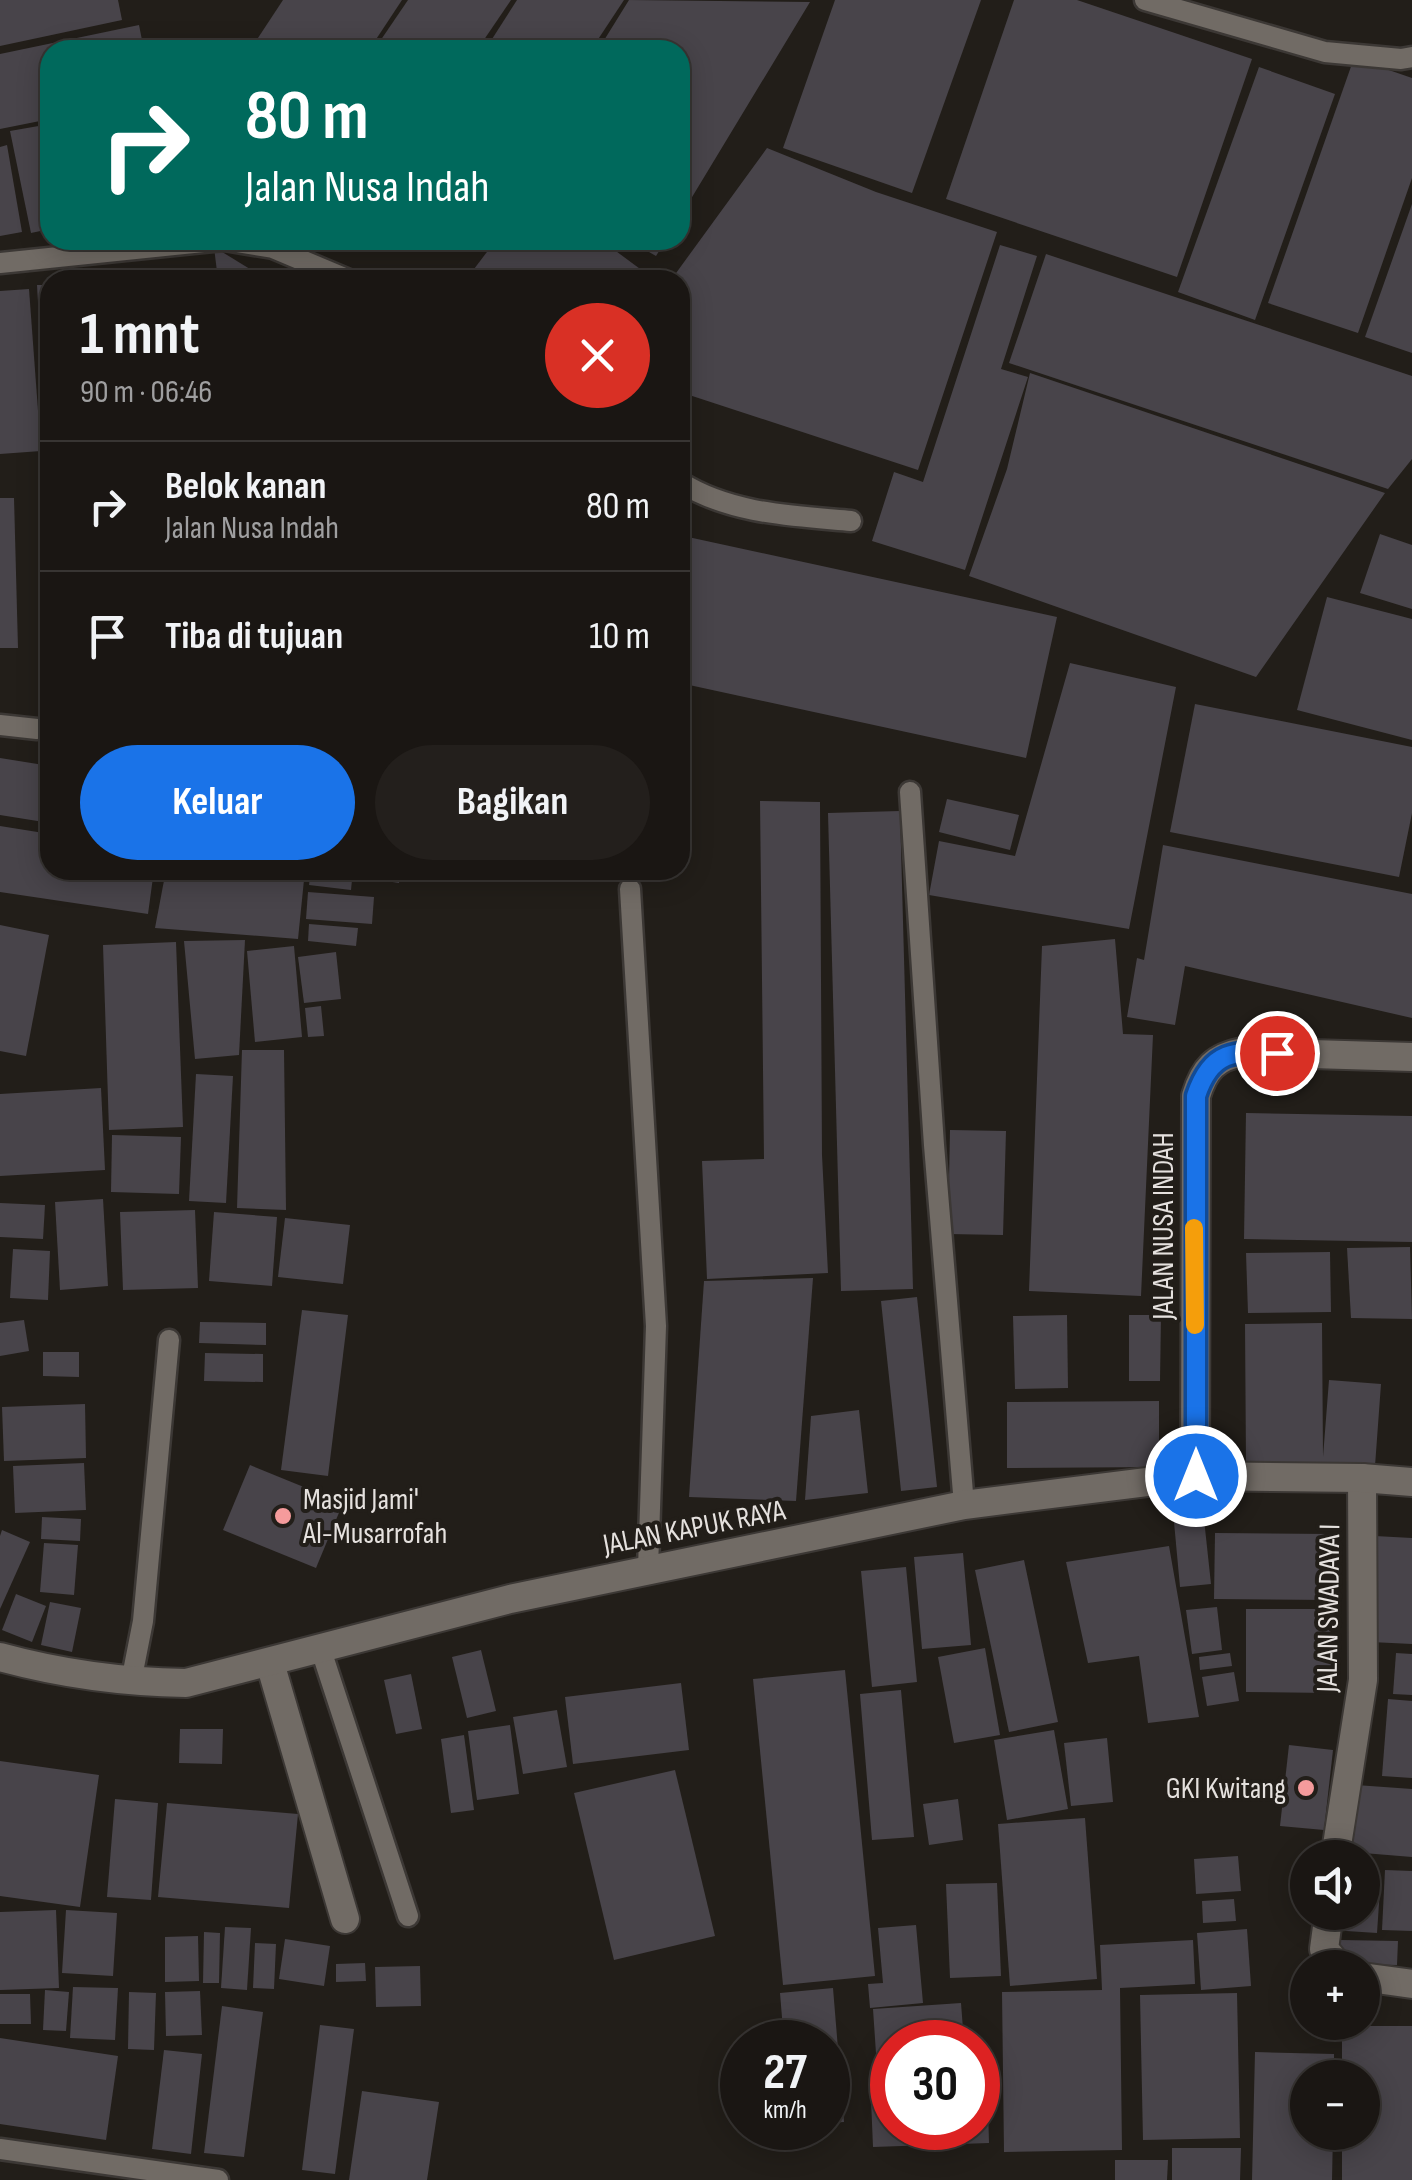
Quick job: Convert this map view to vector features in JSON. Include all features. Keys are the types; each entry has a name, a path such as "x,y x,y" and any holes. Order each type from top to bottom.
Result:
{"main road":[{"name":"JALAN NUSA INDAH","path":"1196,1476 1196,1096 1201,1078 1211,1064 1226,1055 1244,1052 1412,1057"},
{"name":"JALAN KAPUK RAYA","path":"0,1657 56,1673 131,1682 186,1682 510,1599 964,1505 1196,1476 1412,1482"},
{"name":"JALAN SWADAYA I","path":"1338,1840 1363,1680 1362,1478"},
{"path":"270,1663 345,1919"},
{"path":"1380,1980 1412,1984"}],"lane":[{"path":"1145,0 1325,52 1412,57"},
{"path":"0,263 126,250"},
{"path":"278,250 325,270"},
{"path":"690,488 762,513 851,521"},
{"path":"0,725 37,729"},
{"path":"910,792 964,1505"},
{"path":"630,888 656,1326 648,1569"},
{"path":"131,1682 143,1621 169,1340"},
{"path":"320,1647 408,1916"},
{"path":"0,2150 218,2180"}],"building":[{"path":"0,0 118,0 122,20 0,46"},
{"path":"283,0 402,0 376,40 257,40"},
{"path":"408,0 511,0 484,40 381,40"},
{"path":"517,0 624,0 598,40 491,40"},
{"path":"629,0 810,2 690,200 690,40 604,40"},
{"path":"835,0 981,0 912,193 783,148"},
{"path":"1014,0 1077,0 1252,59 1177,277 946,199"},
{"path":"139,25 142,40 67,40"},
{"path":"40,46 40,121 0,129 0,54"},
{"path":"1354,58 1412,78 1412,178 1358,333 1268,303"},
{"path":"1259,67 1335,94 1255,320 1178,292"},
{"path":"40,126 40,231 31,233 10,131"},
{"path":"7,145 22,232 0,236 0,147"},
{"path":"767,148 876,192 997,232 918,470 690,395 690,270 678,270"},
{"path":"1412,204 1412,353 1365,337"},
{"path":"1000,245 1037,256 1001,369 1028,377 965,570 872,541 894,472 923,482"},
{"path":"214,250 252,270 217,270"},
{"path":"488,250 614,250 642,270 473,270"},
{"path":"1046,254 1412,376 1412,459 1388,489 1009,363"},
{"path":"37,285 40,285 40,338"},
{"path":"29,289 40,451 0,454 0,291"},
{"path":"1030,373 1385,493 1256,677 969,576 1007,469"},
{"path":"0,498 14,498 18,648 0,648"},
{"path":"1380,534 1412,545 1412,609 1360,593"},
{"path":"690,537 1057,617 1026,758 690,685"},
{"path":"1327,597 1412,619 1412,740 1297,710"},
{"path":"1070,663 1176,687 1129,929 929,895 939,841 1015,856"},
{"path":"1195,704 1412,747 1412,813 1399,877 1170,832"},
{"path":"0,758 40,764 40,821 0,815"},
{"path":"947,799 1019,815 1010,850 939,832"},
{"path":"760,801 820,802 822,1155 828,1273 707,1279 702,1161 764,1159"},
{"path":"900,811 913,1289 841,1291 828,813"},
{"path":"0,826 40,832 40,880 153,880 148,914 0,892"},
{"path":"1163,845 1412,894 1412,1018 1185,966 1175,1025 1127,1017 1137,958 1144,960"},
{"path":"164,880 304,880 298,939 155,928"},
{"path":"310,880 352,880 351,890 309,885"},
{"path":"308,892 374,897 372,924 306,919"},
{"path":"309,924 358,928 356,946 308,941"},
{"path":"0,925 49,935 26,1056 0,1051"},
{"path":"1115,939 1123,1034 1153,1035 1141,1296 1029,1291 1042,946"},
{"path":"245,940 239,1055 195,1059 184,941"},
{"path":"176,942 183,1127 109,1130 103,945"},
{"path":"294,946 302,1037 255,1042 247,951"},
{"path":"336,952 341,999 304,1003 298,957"},
{"path":"321,1006 324,1036 308,1037 305,1008"},
{"path":"242,1050 284,1050 286,1210 237,1208"},
{"path":"196,1074 233,1076 226,1203 189,1201"},
{"path":"101,1088 105,1170 0,1176 0,1094"},
{"path":"1246,1113 1412,1116 1412,1242 1244,1239"},
{"path":"950,1130 1006,1131 1003,1235 948,1234"},
{"path":"112,1135 181,1137 179,1194 111,1192"},
{"path":"103,1199 108,1286 60,1290 55,1202"},
{"path":"0,1203 45,1205 43,1239 0,1237"},
{"path":"195,1210 198,1288 123,1290 120,1212"},
{"path":"214,1212 277,1217 272,1286 209,1281"},
{"path":"285,1218 350,1225 343,1284 278,1277"},
{"path":"1410,1247 1412,1319 1351,1318 1347,1248"},
{"path":"13,1249 50,1251 48,1300 10,1298"},
{"path":"1330,1252 1331,1312 1248,1313 1246,1253"},
{"path":"813,1278 796,1501 689,1497 704,1281"},
{"path":"917,1297 937,1487 901,1491 881,1301"},
{"path":"302,1310 348,1315 328,1476 281,1470"},
{"path":"1067,1315 1068,1388 1015,1389 1013,1316"},
{"path":"1129,1315 1161,1315 1160,1381 1129,1381"},
{"path":"24,1320 29,1351 0,1356 0,1323"},
{"path":"200,1322 266,1323 266,1345 199,1343"},
{"path":"1322,1323 1323,1457 1329,1380 1381,1384 1375,1466 1323,1462 1246,1464 1245,1324"},
{"path":"43,1352 79,1352 79,1377 43,1376"},
{"path":"205,1353 263,1354 263,1382 204,1381"},
{"path":"1159,1401 1159,1467 1007,1468 1007,1402"},
{"path":"85,1404 86,1458 4,1461 2,1407"},
{"path":"859,1410 868,1493 805,1500 811,1416"},
{"path":"84,1463 86,1510 15,1513 13,1466"},
{"name":"Masjid Jami' Al-Musarrofah","path":"250,1465 343,1503 316,1568 223,1530"},
{"path":"42,1517 81,1519 80,1541 41,1539"},
{"path":"1204,1519 1211,1584 1180,1587 1174,1522"},
{"path":"2,1530 30,1542 0,1609 0,1536"},
{"path":"1215,1533 1329,1534 1329,1600 1214,1599"},
{"path":"1375,1536 1412,1538 1412,1644 1371,1642"},
{"path":"44,1543 78,1545 74,1595 40,1592"},
{"path":"1169,1546 1199,1717 1148,1723 1139,1656 1088,1663 1066,1562"},
{"path":"963,1553 971,1645 922,1649 914,1557"},
{"path":"1024,1560 1058,1722 1009,1732 975,1570"},
{"path":"906,1567 917,1682 872,1687 861,1571"},
{"path":"16,1594 46,1606 32,1642 2,1630"},
{"path":"50,1602 81,1608 72,1652 41,1645"},
{"path":"1217,1607 1222,1650 1192,1654 1186,1610"},
{"path":"1246,1609 1331,1609 1331,1693 1246,1692"},
{"path":"985,1648 1000,1735 954,1743 938,1657"},
{"path":"481,1650 496,1711 467,1718 452,1657"},
{"path":"1230,1653 1232,1666 1200,1670 1199,1657"},
{"path":"1396,1653 1412,1654 1412,1695 1393,1694"},
{"path":"845,1670 875,1976 783,1985 753,1679"},
{"path":"1234,1672 1239,1701 1207,1706 1202,1677"},
{"path":"411,1674 422,1729 396,1734 384,1680"},
{"path":"681,1683 689,1750 573,1764 565,1697"},
{"path":"901,1690 914,1837 872,1840 860,1694"},
{"path":"1388,1699 1412,1701 1412,1778 1382,1776"},
{"path":"557,1710 567,1767 523,1774 513,1717"},
{"path":"510,1725 519,1794 477,1800 468,1731"},
{"path":"180,1729 223,1729 222,1764 179,1763"},
{"path":"1054,1730 1068,1809 1007,1820 994,1740"},
{"path":"464,1735 474,1810 451,1813 441,1739"},
{"path":"1107,1738 1113,1802 1071,1806 1064,1743"},
{"name":"GKI Kwitang","path":"1289,1745 1333,1750 1324,1830 1280,1826"},
{"path":"0,1761 99,1775 80,1907 0,1896"},
{"path":"675,1770 715,1936 614,1960 574,1793"},
{"path":"1356,1785 1412,1789 1412,1857 1380,1854 1380,1840 1352,1840"},
{"path":"115,1799 158,1803 151,1900 107,1897"},
{"path":"958,1799 963,1840 929,1845 923,1804"},
{"path":"167,1803 298,1814 289,1908 158,1897"},
{"path":"1085,1818 1097,1979 1010,1986 998,1824"},
{"path":"1238,1856 1241,1891 1196,1894 1194,1859"},
{"path":"1385,1870 1412,1871 1412,1931 1382,1930"},
{"path":"997,1883 1001,1976 950,1978 946,1884"},
{"path":"1234,1899 1236,1921 1203,1923 1202,1901"},
{"path":"56,1910 59,1988 0,1990 0,1912"},
{"path":"66,1910 117,1913 113,1976 62,1973"},
{"path":"916,1925 923,2003 870,2008 868,1984 883,1983 878,1928"},
{"path":"225,1927 251,1928 247,1990 221,1988"},
{"path":"1247,1929 1251,1986 1201,1990 1197,1933"},
{"path":"1331,1930 1377,1930 1377,1933"},
{"path":"204,1932 220,1933 219,1983 203,1983"},
{"path":"198,1936 199,1981 165,1982 165,1937"},
{"path":"285,1939 330,1946 324,1986 279,1979"},
{"path":"1193,1940 1195,1984 1120,1988 1122,2150 1004,2152 1002,1992 1102,1990 1100,1945"},
{"path":"1340,1940 1398,1941 1397,1965 1380,1965 1380,1950 1340,1950"},
{"path":"255,1943 276,1944 274,1989 253,1988"},
{"path":"365,1963 366,1981 336,1982 336,1964"},
{"path":"420,1966 421,2006 376,2007 375,1967"},
{"path":"73,1987 118,1988 115,2040 70,2038"},
{"path":"833,1988 836,2020 782,2020 780,1993"},
{"path":"45,1990 69,1992 66,2031 43,2030"},
{"path":"200,1991 202,2035 166,2036 165,1992"},
{"path":"129,1992 156,1993 154,2050 128,2049"},
{"path":"1237,1993 1240,2138 1143,2140 1140,1995"},
{"path":"0,1994 30,1994 31,2024 0,2024"},
{"path":"961,2003 962,2020 874,2020 873,2009"},
{"path":"222,2006 263,2012 244,2157 204,2153"},
{"path":"320,2025 354,2029 335,2174 302,2170"},
{"path":"1380,2026 1412,2026 1412,2180 1342,2180 1342,2150 1380,2150 1380,2060 1342,2060 1342,2040 1380,2040"},
{"path":"0,2038 118,2056 106,2140 0,2124"},
{"path":"164,2050 202,2054 191,2154 152,2149"},
{"path":"1255,2052 1334,2054 1334,2060 1290,2060 1290,2150 1333,2150 1332,2180 1252,2180"},
{"path":"362,2091 439,2102 427,2180 349,2180"},
{"path":"1172,2148 1241,2148 1240,2180 1172,2180"},
{"path":"1115,2160 1168,2160 1167,2180 1115,2180"}],"slow traffic":[{"path":"1194,1228 1195,1325"}],"place":[{"name":"Masjid Jami' Al-Musarrofah","path":"283,1516"},
{"name":"GKI Kwitang","path":"1306,1788"}],"route":[{"path":"1196,1476 1196,1096 1201,1078 1211,1064 1226,1055 1277,1053"}]}
